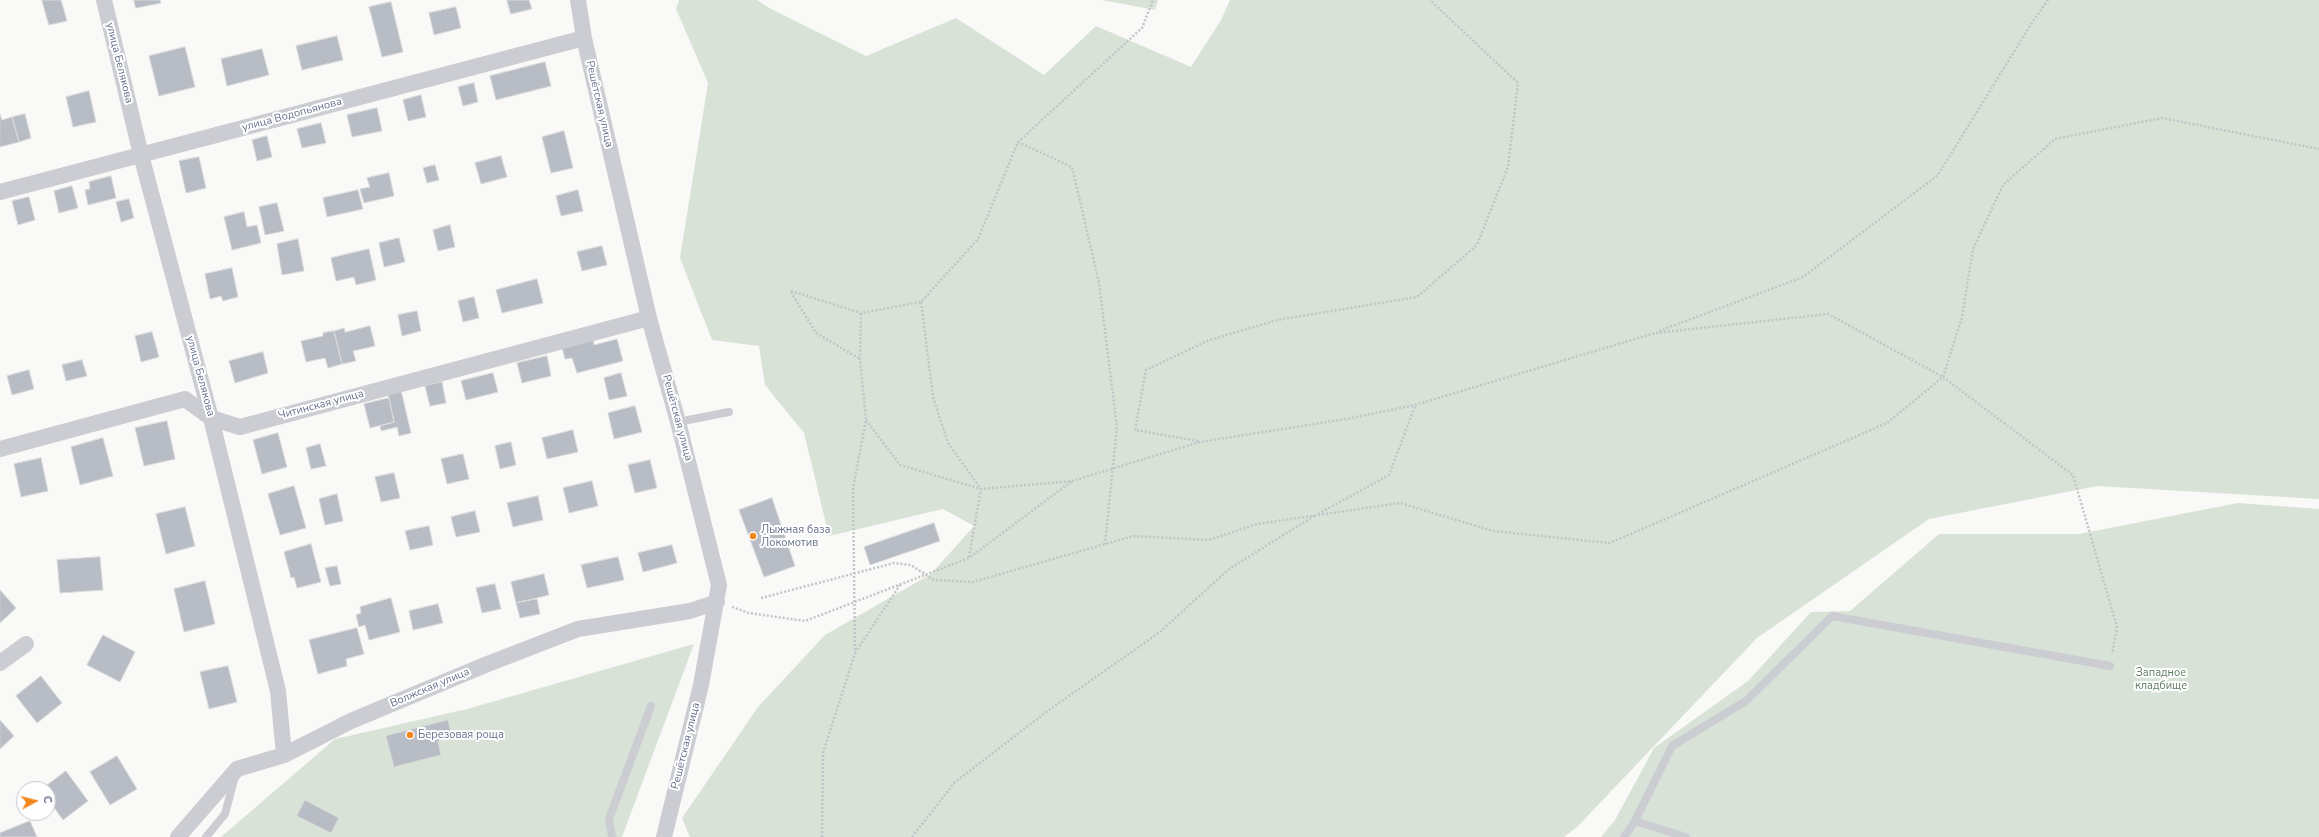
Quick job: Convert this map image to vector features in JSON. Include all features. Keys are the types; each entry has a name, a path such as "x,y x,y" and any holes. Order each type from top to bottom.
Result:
{"street":[{"name":"улица Белякова","path":"104,0 141,155 211,418 278,691 284,755"},
{"name":"Решётская улица","path":"578,0 584,38 649,318 678,422 719,585 701,685 664,837"},
{"name":"улица Водопьянова","path":"0,192 584,38"},
{"name":"Читинская улица","path":"0,449 185,399 211,418 240,427 649,318"},
{"name":"Волжская улица","path":"237,769 284,755 358,718 485,665 578,629 690,611 716,602"},
{"path":"0,663 26,644"},
{"path":"178,837 237,769"}],"lane":[{"path":"678,422 729,412"},
{"path":"1624,837 1635,821 1672,746 1746,701 1832,616 2110,666"},
{"path":"612,837 609,819 651,706"},
{"path":"206,837 225,814 237,769"},
{"path":"1635,821 1686,837"}],"path":[{"path":"860,359 816,333 791,291 861,313 921,302 978,239 1018,142 1142,28 1153,0"},
{"path":"1200,442 1135,430 1146,370 1207,341 1277,320 1417,297 1477,245 1508,167 1518,83 1430,0"},
{"path":"866,420 900,465 981,488 1072,480 1200,442 1346,419 1415,405 1655,333 1803,276 1938,175 2033,21 2048,0"},
{"path":"761,598 894,562 911,565 934,580 973,582 1133,536 1209,540 1257,524 1400,503 1493,531 1610,543 1886,423 1943,377 1962,317 1973,249 1976,242 2003,186 2055,138 2162,118 2319,148"},
{"path":"1018,142 1072,167 1099,283 1117,427 1105,544"},
{"path":"921,302 933,397 948,443 981,488 969,558"},
{"path":"855,653 853,488 866,420 860,359 861,313"},
{"path":"1655,333 1828,314 1943,377 2073,475 2117,627 2110,666"},
{"path":"912,837 955,782 1049,710 1160,632 1229,569 1316,515 1389,475 1415,405"},
{"path":"716,602 750,613 805,621 969,558 1072,480"},
{"path":"822,837 823,753 855,653 900,584"}],"green space":[{"path":"679,0 757,0 771,9 866,56 956,18 1044,75 1096,26 1191,67 1221,20 1230,0 2319,0 2319,499 2097,486 1929,519 1757,638 1577,827 1564,837 690,837 682,818 758,707 825,635 931,574 974,526 943,509 829,536 804,433 765,385 759,346 712,340 680,258 708,83 676,9"},
{"path":"1102,0 1158,0 1155,10"},
{"name":"Западное кладбище","path":"2238,503 2319,509 2319,837 1601,837 1615,820 1654,748 1748,681 1811,612 1850,611 1939,534 2079,534"},
{"path":"694,644 622,837 221,837 335,739 467,709"}],"building":[{"path":"42,0 61,0 67,21 49,25"},
{"path":"134,0 160,0 161,3 136,8"},
{"path":"507,0 529,0 532,9 511,14"},
{"path":"391,2 403,52 382,57 369,7"},
{"path":"456,7 461,28 434,35 429,13"},
{"path":"337,36 343,60 302,70 296,46"},
{"path":"185,47 195,87 159,96 149,56"},
{"path":"262,49 269,75 227,86 221,59"},
{"path":"545,62 551,86 496,100 490,76"},
{"path":"474,83 478,102 463,106 458,87"},
{"path":"89,91 96,122 73,127 66,97"},
{"path":"421,95 426,117 408,121 403,100"},
{"path":"377,108 382,131 352,137 347,115"},
{"path":"0,114 2,120 12,117 19,142 0,147"},
{"path":"25,114 31,138 19,142 12,117"},
{"path":"321,123 326,143 302,148 297,129"},
{"path":"564,131 573,168 551,173 542,137"},
{"path":"267,136 272,157 257,161 252,140"},
{"path":"501,156 507,177 481,184 475,163"},
{"path":"199,157 206,188 186,193 179,161"},
{"path":"435,165 439,180 427,183 423,168"},
{"path":"389,173 394,196 364,203 360,189 370,187 367,178"},
{"path":"111,176 116,198 88,205 85,190 90,189 89,182"},
{"path":"72,186 78,208 59,213 54,191"},
{"path":"358,190 363,209 327,217 323,198"},
{"path":"578,190 583,211 561,216 556,196"},
{"path":"29,197 35,220 18,225 12,201"},
{"path":"129,199 134,218 121,222 116,202"},
{"path":"277,203 284,231 265,235 259,207"},
{"path":"244,212 247,227 257,225 261,243 232,250 224,217"},
{"path":"450,225 455,247 438,251 433,230"},
{"path":"399,238 405,262 384,267 379,243"},
{"path":"298,239 304,271 282,275 277,244"},
{"path":"602,246 607,265 582,271 577,252"},
{"path":"369,249 376,280 356,285 354,277 336,281 331,258"},
{"path":"232,268 238,297 223,301 221,296 210,299 205,274"},
{"path":"537,279 543,303 502,313 496,290"},
{"path":"474,297 479,318 463,322 458,301"},
{"path":"417,311 421,331 402,336 398,315"},
{"path":"370,326 375,346 353,351 356,361 342,364 334,331 344,328 345,332"},
{"path":"334,331 342,364 328,368 325,358 306,362 301,341 323,336 323,333"},
{"path":"152,332 159,357 141,362 135,336"},
{"path":"592,335 594,345 617,339 623,361 577,373 572,358 565,359 561,343"},
{"path":"263,352 268,373 235,383 229,361"},
{"path":"547,356 551,376 522,383 517,363"},
{"path":"82,360 87,376 66,381 62,365"},
{"path":"29,370 34,389 12,395 7,376"},
{"path":"493,373 498,392 466,400 461,381"},
{"path":"621,373 627,396 609,400 604,378"},
{"path":"442,382 446,403 430,406 425,386"},
{"path":"400,386 411,433 399,436 397,427 381,431 380,426 394,422 387,389"},
{"path":"389,398 394,422 370,428 364,404"},
{"path":"635,406 642,432 614,439 608,413"},
{"path":"167,421 175,459 144,466 135,428"},
{"path":"573,430 578,452 547,459 542,438"},
{"path":"278,433 287,467 262,474 253,440"},
{"path":"103,438 113,476 80,485 71,447"},
{"path":"511,442 516,465 500,469 495,446"},
{"path":"320,444 326,466 311,469 306,448"},
{"path":"463,454 469,479 447,484 441,459"},
{"path":"41,458 48,491 21,497 14,464"},
{"path":"650,460 657,488 635,493 628,465"},
{"path":"394,473 400,498 381,502 375,477"},
{"path":"592,481 598,506 569,513 563,488"},
{"path":"294,486 306,528 280,535 268,494"},
{"path":"337,494 343,521 325,525 319,499"},
{"path":"538,496 543,520 513,527 507,503"},
{"path":"772,498 795,566 764,577 739,510"},
{"path":"185,507 195,546 166,554 156,514"},
{"path":"475,511 480,532 456,537 451,517"},
{"path":"934,523 940,541 870,565 864,547"},
{"path":"429,526 433,545 410,550 405,531"},
{"path":"311,544 321,582 297,588 294,577 291,578 284,552"},
{"path":"672,545 677,563 643,572 638,553"},
{"path":"100,557 103,590 60,593 57,560"},
{"path":"618,557 624,580 587,588 581,565"},
{"path":"337,566 341,584 330,586 325,568"},
{"path":"544,574 549,595 516,603 511,582"},
{"path":"205,581 215,624 184,632 174,589"},
{"path":"495,584 501,609 482,613 476,588"},
{"path":"0,590 16,608 0,623"},
{"path":"391,598 400,632 369,640 365,625 359,627 356,615 361,613 360,607"},
{"path":"537,599 540,614 520,618 516,603"},
{"path":"438,604 443,623 413,630 409,611"},
{"path":"357,628 364,654 346,659 347,666 318,674 309,640"},
{"path":"103,635 135,652 120,682 87,665"},
{"path":"228,666 237,702 209,709 200,672"},
{"path":"41,676 62,703 37,723 16,696"},
{"path":"0,720 14,736 0,749"},
{"path":"448,720 452,737 438,741 441,755 394,767 386,736"},
{"path":"117,756 137,789 110,805 90,772"},
{"path":"66,771 88,801 63,820 56,810 56,781 53,781"},
{"path":"305,800 339,818 331,833 297,816"},
{"path":"30,821 37,837 0,837 0,833"}],"place":[{"name":"Лыжная база Локомотив","path":"753,536"},
{"name":"Березовая роща","path":"410,735"}]}
